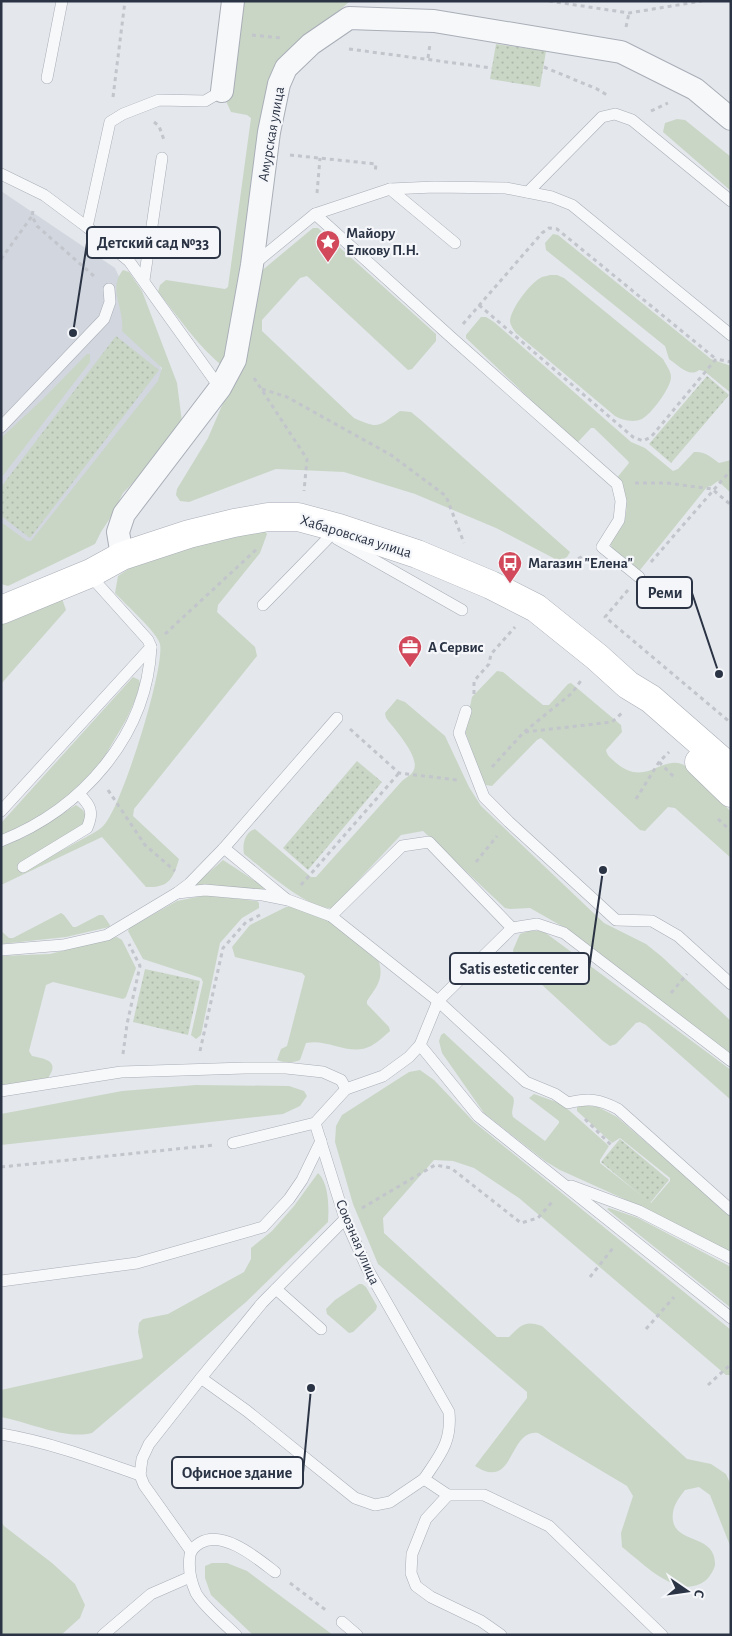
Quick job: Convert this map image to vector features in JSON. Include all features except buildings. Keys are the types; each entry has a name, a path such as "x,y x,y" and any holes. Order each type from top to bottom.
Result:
{"main road":[{"name":"Хабаровская улица","path":"1,610 91,573 122,556 189,534 268,517 298,517 335,532 417,554 491,585 536,608 597,657 628,685 651,699 731,769"},
{"name":"Хабаровская улица","path":"628,685 637,699 731,793"}],"street":[{"path":"222,91 233,1"},
{"name":"Амурская улица","path":"122,556 118,532 124,514 220,388 235,360 252,266 268,145 279,84 286,68 311,44 349,18 369,18 434,21 621,52 695,89 731,119"}],"lane":[{"path":"47,78 62,1"},
{"path":"87,227 110,122 123,114 158,100 205,101 222,91"},
{"path":"528,192 602,117 615,114 632,120 731,201"},
{"path":"144,280 162,158"},
{"path":"1,174 44,195 129,261 220,388"},
{"path":"252,266 314,214 390,189 484,187 528,192 552,197 572,205 731,335"},
{"path":"390,189 455,243"},
{"path":"314,214 617,484 621,501 619,520 602,547 638,577"},
{"path":"1,428 104,320 110,302 109,289"},
{"path":"263,605 335,532 462,610"},
{"path":"1,841 24,832 80,794 112,758 133,719 144,693 152,647 148,640 95,581 91,573"},
{"path":"1,811 152,647"},
{"path":"466,712 459,733 484,797 616,920 652,920 678,936 731,984"},
{"path":"1,950 63,945 107,935 189,884 224,848 337,718"},
{"path":"23,867 87,828 92,817 88,803 80,794"},
{"path":"331,916 402,846 429,842 512,928"},
{"path":"224,848 288,900"},
{"path":"177,892 205,890 263,895 288,900 331,916 438,1001 526,1082 555,1094 568,1103 582,1100 603,1101 618,1109 731,1210"},
{"path":"233,1143 315,1123 346,1089 383,1076 409,1057 420,1045 438,1001 512,928 536,924 564,933 731,1061"},
{"path":"420,1045 478,1116 731,1318"},
{"path":"1,1091 121,1072 196,1068 286,1068 324,1072 341,1080 346,1089"},
{"name":"Союзная улица","path":"315,1123 345,1219 367,1268 449,1412 450,1424 446,1445 424,1479"},
{"path":"1,1282 137,1263 262,1226 289,1199 302,1180 321,1141"},
{"path":"560,1182 639,1211 731,1258"},
{"path":"191,1551 144,1485 140,1475 142,1459 149,1444 262,1303 345,1219"},
{"path":"276,1289 321,1329"},
{"path":"201,1378 240,1406 355,1498 375,1504 390,1502 424,1479 448,1495 484,1494 549,1526 662,1635"},
{"path":"1,1434 76,1452 140,1475"},
{"path":"448,1495 426,1519 412,1554 411,1573 416,1586 431,1597 481,1620 501,1635"},
{"path":"236,1635 197,1594 190,1577 191,1551 198,1544 207,1540 234,1544 275,1572"},
{"path":"102,1635 151,1594 190,1577"},
{"path":"342,1622 357,1635"}],"path":[{"path":"110,122 125,1"},
{"path":"549,1 629,13 702,1"},
{"path":"311,44 492,68"},
{"path":"544,67 597,89 612,98"},
{"path":"135,110 150,118 158,126 164,138 162,158"},
{"path":"291,155 376,164 372,194"},
{"path":"314,214 320,158"},
{"path":"1,259 32,216 34,206 44,195"},
{"path":"32,216 37,226 109,289"},
{"path":"452,338 542,233 549,228 557,229 716,359 731,362"},
{"path":"479,305 633,437 643,441 651,437 716,359"},
{"path":"152,647 272,534 298,517 303,502 307,459 252,374 235,360"},
{"path":"262,390 286,397 391,455 446,496 466,549"},
{"path":"658,554 712,489 731,470"},
{"path":"617,484 667,483 712,489 731,505"},
{"path":"564,566 602,547"},
{"path":"614,607 605,617 731,723"},
{"path":"474,681 489,664 491,654 521,621 536,608"},
{"path":"362,739 399,773 478,782 524,732 572,693"},
{"path":"524,732 612,722"},
{"path":"636,799 658,762 679,742"},
{"path":"311,874 399,773"},
{"path":"120,807 144,845 163,860"},
{"path":"462,878 509,822"},
{"path":"196,1068 224,948 246,922 288,900"},
{"path":"121,927 140,966 127,1024 121,1072"},
{"path":"568,1103 613,1147"},
{"path":"1,1166 233,1143"},
{"path":"345,1219 435,1165 451,1168 521,1223 538,1218"},
{"path":"590,1276 625,1234"},
{"path":"646,1328 686,1283"},
{"path":"708,1385 731,1364"},
{"path":"275,1572 342,1622"}],"shaded area":[{"path":"1,191 115,268 175,399 1,576"}],"green space":[{"path":"240,1 350,1 296,49 224,367 198,341 158,292 160,285 166,280 225,289 228,287 251,118 247,115 231,112 226,101"},
{"path":"496,44 546,51 540,87 490,79"},
{"path":"677,119 685,120 731,157 731,191 663,132 665,123"},
{"path":"313,228 318,228 436,334 436,341 412,369 408,370 307,276 300,278 262,320 262,331 354,418 369,424 378,425 400,411 411,412 570,552 567,557 559,561 496,528 415,494 344,472 276,469 189,502 180,501 176,495 177,489 208,438 236,373 259,273"},
{"path":"553,234 558,235 711,359 731,366 731,393 704,371 687,372 669,359 665,346 546,250 545,243"},
{"path":"123,270 129,272 142,291 177,383 182,422 164,452 123,493 95,544 8,586 1,584 1,522 27,541 31,541 158,381 162,368 122,331 116,292 118,277"},
{"path":"550,275 564,278 663,359 671,377 668,388 650,412 642,419 635,421 615,416 513,329 510,322 511,317 522,296 537,280"},
{"path":"481,317 486,317 494,322 631,442 645,448 673,471 678,469 694,452 705,453 719,463 731,460 731,493 718,481 707,487 640,570 637,570 612,548 610,543 625,519 626,498 620,483 616,479 629,463 628,461 594,428 591,428 578,442 575,442 466,338 466,335"},
{"path":"116,336 159,370 30,538 1,516 1,487"},
{"path":"87,354 90,354 90,362 1,478 1,438"},
{"path":"707,376 729,395 671,463 649,444"},
{"path":"264,529 267,534 260,553 218,605 217,612 255,647 257,656 134,809 133,816 179,859 172,877 160,886 146,887 102,837 1,885 1,846 25,837 76,805 83,810 86,817 83,826 18,865 18,870 22,872 92,834 104,825 112,813 131,766 156,680 160,658 160,644 147,625 115,593 118,576 145,558"},
{"path":"61,596 66,610 1,684 1,621"},
{"path":"497,671 503,672 543,705 549,705 571,683 621,725 622,732 606,750 607,754 615,762 626,769 644,772 676,763 684,765 697,774 731,812 731,858 675,808 668,807 645,831 640,830 541,738 492,786 486,785 465,731 472,697"},
{"path":"133,677 139,680 140,684 136,698 126,720 106,754 86,782 23,829 1,838 1,823"},
{"path":"397,699 405,702 445,736 469,787 481,806 604,923 646,944 731,1021 731,1054 567,929 530,908 505,908 423,831 401,835 332,908 311,903 299,896 244,854 243,846 245,839 255,829 311,877 316,877 402,781 411,774 415,767 411,753 386,718 385,713"},
{"path":"357,761 382,782 308,870 283,848"},
{"path":"223,860 263,886 264,890 197,885"},
{"path":"207,895 257,901 259,908 242,918 220,943 201,1035 196,1039 191,1035 203,982 201,978 143,959 128,931 130,927 177,901"},
{"path":"291,906 331,921 379,962 380,979 367,1004 389,1027 390,1031 371,1046 363,1049 347,1049 322,1043 306,1043 300,1060 283,1062 277,1060 281,1049 287,1046 305,976 302,973 235,957 232,947 250,925"},
{"path":"61,913 73,927 99,915 103,915 110,925 109,927 66,937 1,944 1,931 9,938 13,938"},
{"path":"529,931 543,931 731,1070 731,1100 646,1025 640,1022 636,1023 616,1044 610,1046 603,1041 514,959 513,950 520,934"},
{"path":"117,937 122,940 136,968 126,997 123,999 53,982 46,985 29,1051 32,1056 50,1062 53,1068 48,1078 1,1086 1,956 50,954"},
{"path":"145,969 200,981 188,1035 133,1022"},
{"path":"444,1033 513,1097 513,1117 545,1141 559,1121 529,1098 534,1094 562,1104 609,1146 600,1163 651,1203 670,1181 670,1178 620,1138 612,1143 577,1111 577,1106 598,1107 617,1117 731,1216 731,1252 545,1161 484,1113 442,1053 439,1041"},
{"path":"420,1070 434,1080 474,1122 731,1330 731,1375 726,1375 519,1198 474,1168 453,1161 434,1160 383,1218 384,1233 497,1337 509,1337 520,1327 527,1324 542,1326 687,1459 711,1464 726,1474 731,1485 731,1548 710,1495 699,1487 685,1490 673,1512 673,1521 676,1528 681,1533 709,1548 714,1555 715,1565 710,1576 705,1581 695,1586 672,1583 661,1578 622,1547 621,1533 633,1496 627,1486 538,1433 528,1434 521,1440 505,1466 498,1471 488,1472 475,1466 527,1398 527,1392 378,1264 353,1204 335,1142 336,1126 342,1115 409,1072"},
{"path":"196,1085 289,1086 304,1091 307,1096 300,1106 283,1114 1,1145 1,1114 122,1091"},
{"path":"620,1139 669,1180 650,1203 601,1162"},
{"path":"318,1173 322,1177 326,1189 328,1222 246,1302 92,1433 81,1435 47,1430 1,1417 1,1390 141,1359 143,1357 138,1332 139,1323 143,1319 168,1314 244,1272 251,1259 251,1248 272,1231 294,1206"},
{"path":"609,1208 638,1218 731,1267 731,1308 607,1209"},
{"path":"359,1284 366,1287 377,1306 376,1310 353,1332 349,1333 327,1314 326,1309 335,1300"},
{"path":"1,1521 4,1526 52,1563 75,1584 85,1605 80,1618 61,1635 1,1635"},
{"path":"212,1563 227,1563 247,1571 333,1635 253,1635 211,1595 205,1578 205,1566"}],"place":[{"name":"Майору Елкову П.Н.","path":"328,263"},
{"name":"Детский сад №33","path":"73,333"},
{"name":"Магазин \"Елена\"","path":"510,584"},
{"name":"А Сервис","path":"410,668"},
{"name":"Реми","path":"719,674"},
{"name":"Satis estetic center","path":"603,870"},
{"name":"Офисное здание","path":"311,1388"}]}
